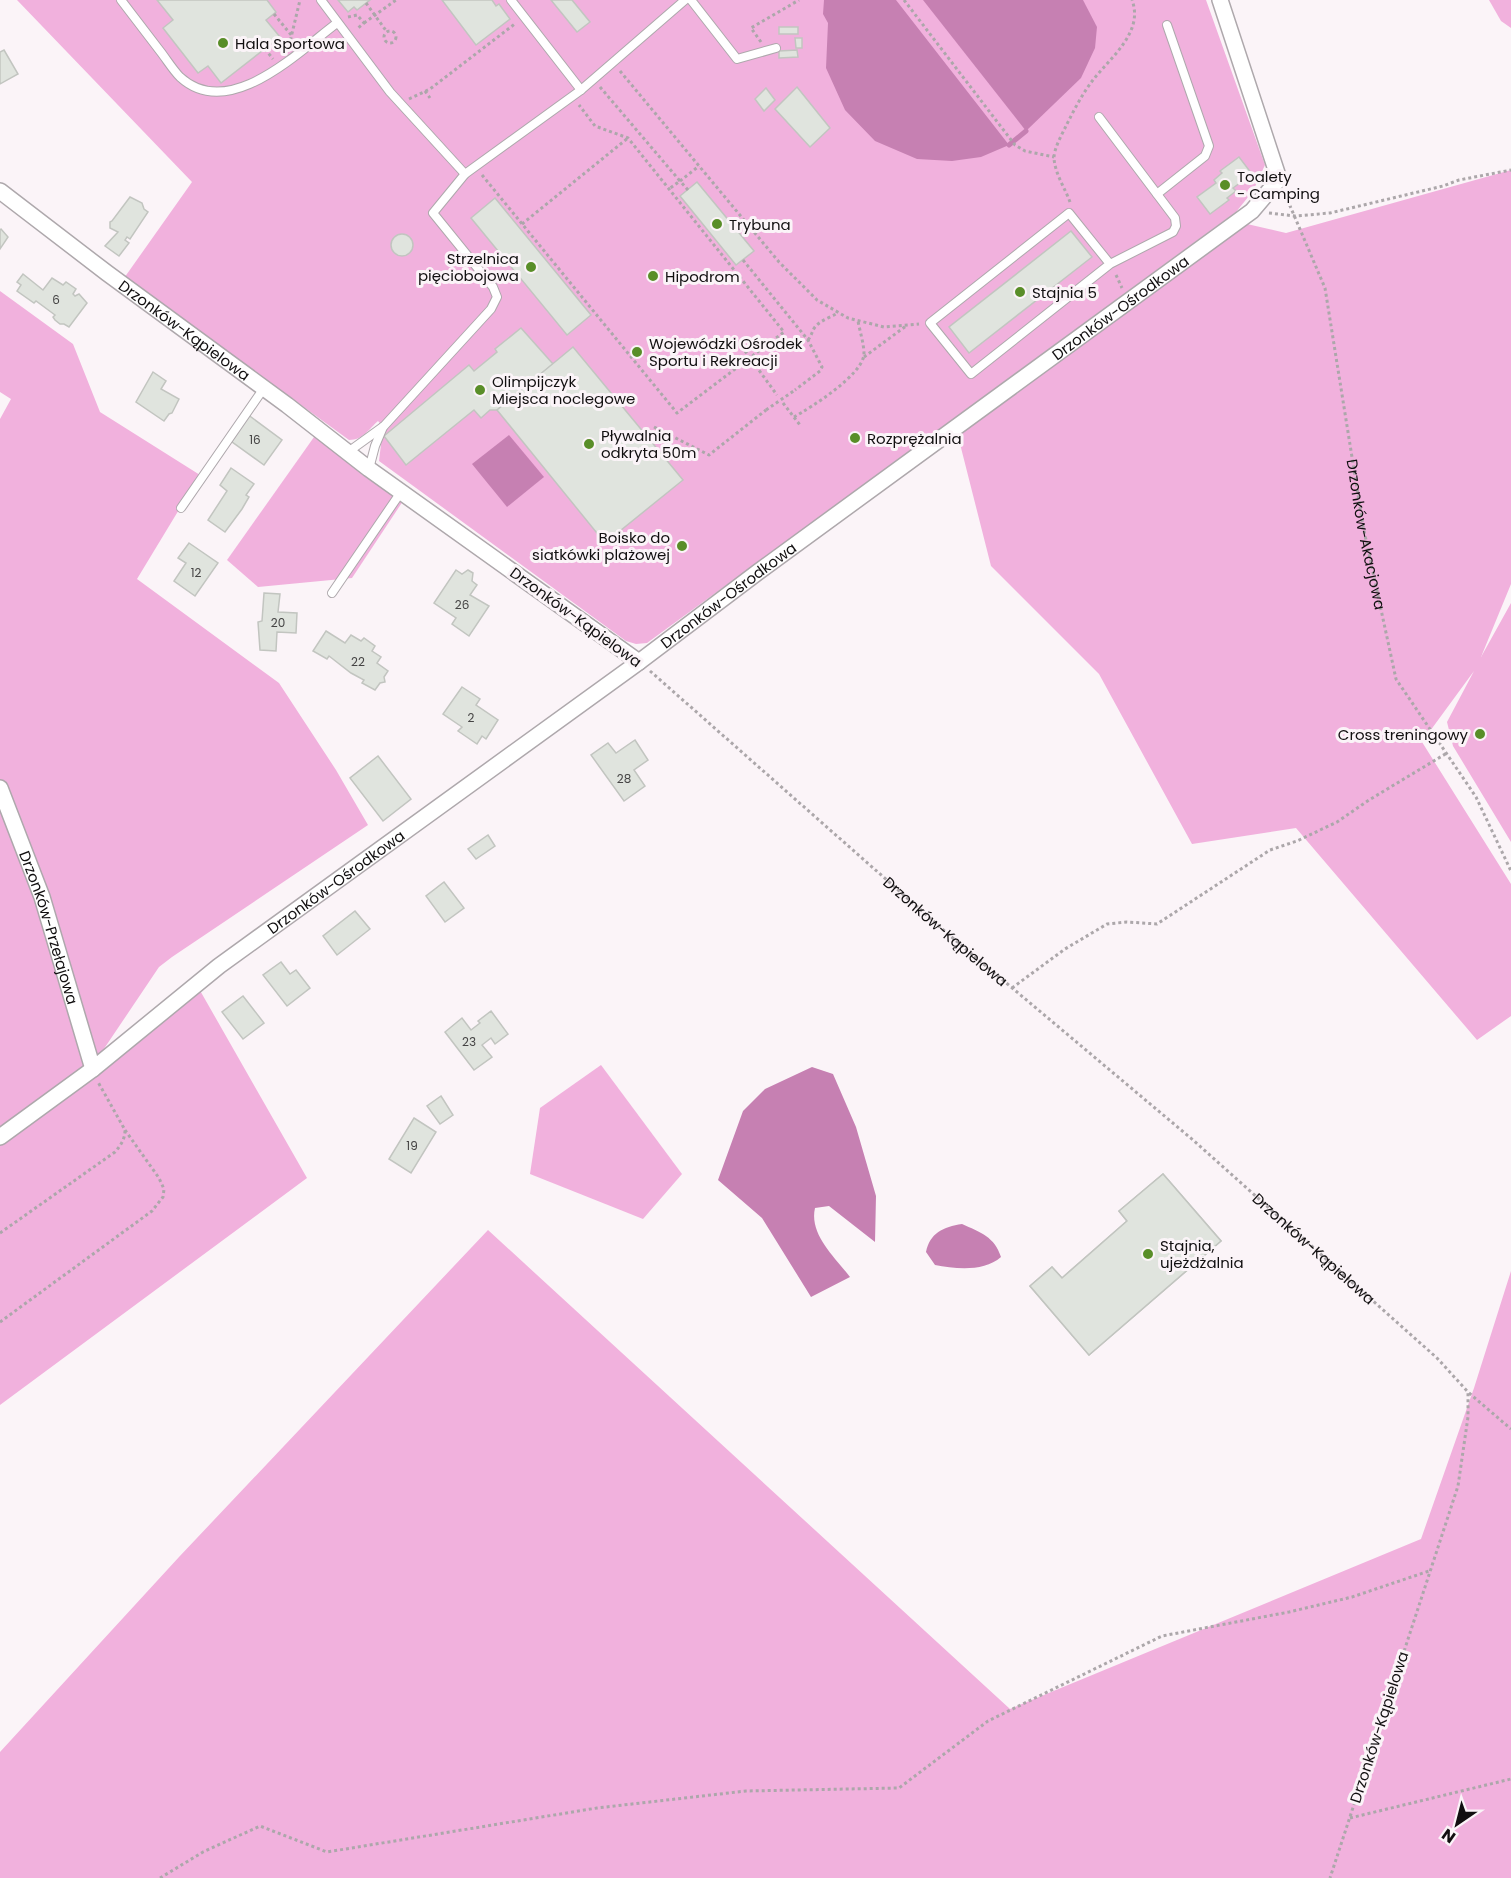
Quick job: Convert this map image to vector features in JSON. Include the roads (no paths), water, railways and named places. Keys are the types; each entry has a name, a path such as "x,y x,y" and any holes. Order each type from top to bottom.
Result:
{"street":[{"name":"Drzonków-Ośrodkowa","path":"0,1137 93,1069 219,966 639,662 758,572 1252,211 1279,179 1220,0"},
{"name":"Drzonków-Kąpielowa","path":"0,191 369,469 639,662"},
{"name":"Drzonków-Przełajowa","path":"0,788 42,897 93,1069"}],"lane":[{"path":"121,0 180,77 195,87 215,92 235,90 264,78 337,23"},
{"path":"321,0 390,92 465,174"},
{"path":"511,0 581,90"},
{"path":"348,452 384,426 491,309 497,297 493,287 433,213 465,174 581,90 685,0"},
{"path":"692,0 737,59 776,48"},
{"path":"1157,194 1205,156 1209,146 1167,25"},
{"path":"1099,117 1175,218 1176,226 1173,231 1110,264 971,375 930,323 1069,213 1110,264"},
{"path":"181,507 264,388"},
{"path":"369,469 384,426"},
{"path":"333,593 401,492"}],"waterway":[{"path":"1009,145 1026,131"}],"place":[{"name":"Hala Sportowa","path":"223,43"},
{"name":"Toalety - Camping","path":"1225,185"},
{"name":"Trybuna","path":"717,224"},
{"name":"Strzelnica pięciobojowa","path":"531,267"},
{"name":"Hipodrom","path":"653,276"},
{"name":"Stajnia 5","path":"1020,292"},
{"name":"Wojewódzki Ośrodek Sportu i Rekreacji","path":"637,352"},
{"name":"Olimpijczyk Miejsca noclegowe","path":"480,390"},
{"name":"Rozprężalnia","path":"855,438"},
{"name":"Pływalnia odkryta 50m","path":"589,444"},
{"name":"Boisko do siatkówki plażowej","path":"682,546"},
{"name":"Cross treningowy","path":"1480,734"},
{"name":"Stajnia, ujeżdżalnia","path":"1148,1254"}]}
